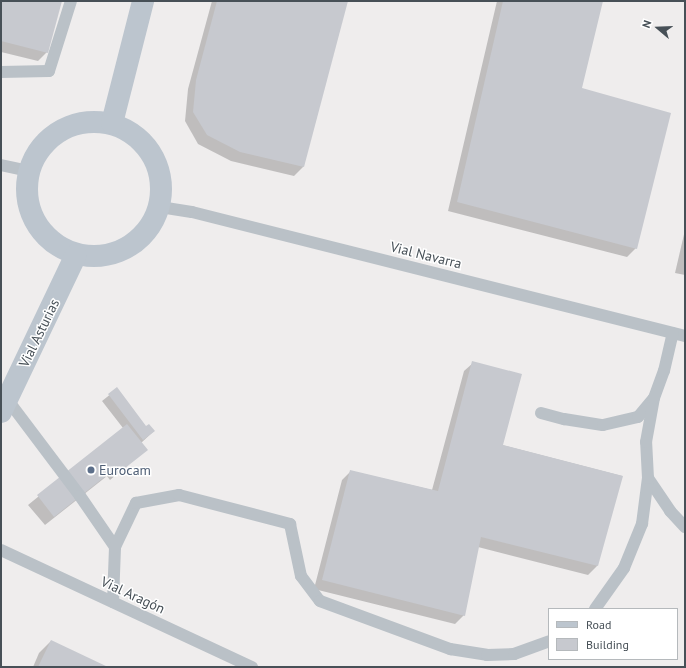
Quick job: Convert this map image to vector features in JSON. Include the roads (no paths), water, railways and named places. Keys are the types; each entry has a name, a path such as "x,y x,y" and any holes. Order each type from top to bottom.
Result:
{"street":[{"path":"112,123 143,1"},
{"path":"86,122 112,123 136,135 153,155 162,181 160,207 148,231 128,248 103,257 76,255 53,243 35,223 27,198 29,171 40,148 61,130 86,122"},
{"name":"Vial Asturias","path":"4,406 76,255"}],"lane":[{"path":"1,72 49,71 71,1"},
{"path":"1,165 29,171"},
{"name":"Vial Navarra","path":"160,207 192,212 679,335"},
{"path":"596,608 624,568 642,524 648,478 646,442 654,398 679,335"},
{"path":"541,413 564,419 603,425 638,417 654,398"},
{"path":"4,406 80,496 115,547"},
{"path":"648,478 670,511 685,527"},
{"path":"113,602 115,547 136,503 179,495 290,524 301,576 320,600 450,649 486,655 514,654 548,641"},
{"name":"Vial Aragón","path":"1,550 252,667"}],"place":[{"name":"Eurocam","path":"91,470"}]}
